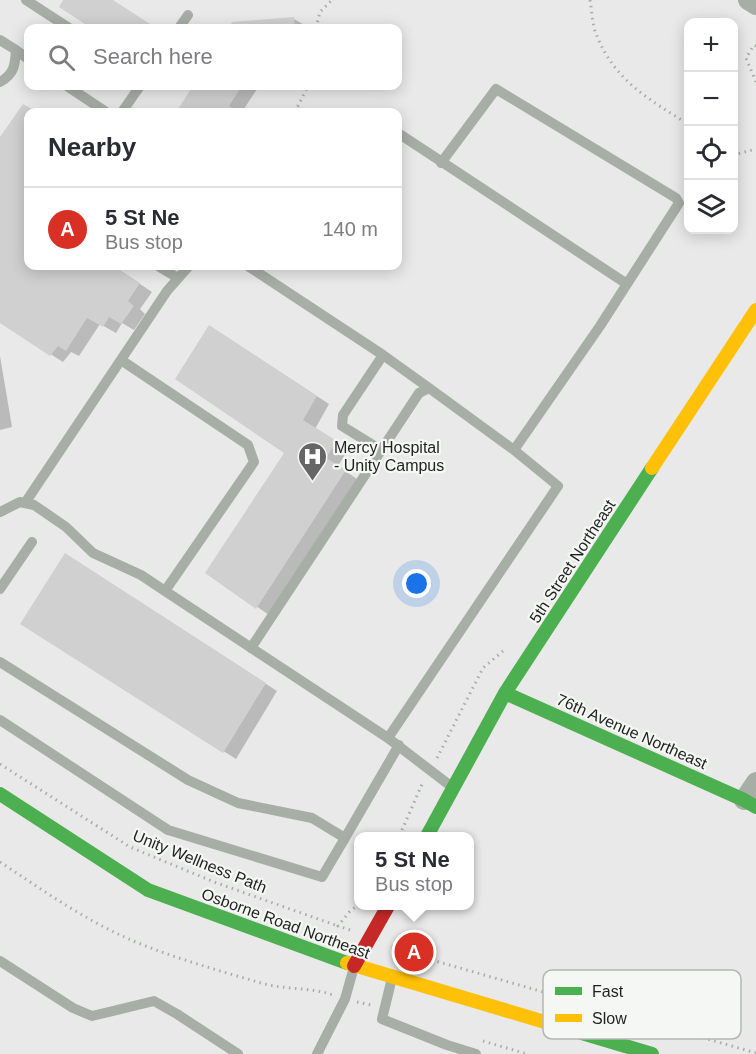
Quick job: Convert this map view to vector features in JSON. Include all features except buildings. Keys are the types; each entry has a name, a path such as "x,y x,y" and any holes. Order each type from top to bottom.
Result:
{"street":[{"path":"748,0 756,5"},
{"name":"5th Street Northeast","path":"430,832 505,693 756,310"},
{"name":"76th Avenue Northeast","path":"505,693 750,803"},
{"path":"750,803 756,782"},
{"name":"Osborne Road Northeast","path":"0,794 148,890 354,966 543,1022"},
{"path":"354,966 386,910"},
{"name":"Osborne Road Northeast","path":"602,1039 652,1054"}],"lane":[{"path":"26,0 63,24"},
{"path":"182,24 188,15"},
{"path":"0,40 24,56"},
{"path":"0,82 9,77 15,63 16,50"},
{"path":"441,162 496,89 676,198 679,203 600,326 514,450"},
{"path":"73,90 100,108"},
{"path":"125,108 137,90"},
{"path":"402,136 627,284"},
{"path":"165,270 178,278"},
{"path":"25,503 167,291 185,270"},
{"path":"254,270 383,355 514,450 558,486 388,738"},
{"path":"381,450 342,426 343,414 383,355"},
{"path":"121,360 248,445 254,462 165,591"},
{"path":"251,648 419,393 429,388"},
{"path":"0,512 20,502 34,505 66,527 93,553 141,575 388,738 454,789"},
{"path":"0,589 32,542"},
{"path":"0,662 188,780 238,803 312,818 345,838"},
{"path":"0,720 168,830 322,877 399,746"},
{"path":"0,961 73,1008 92,1017 154,1001 238,1054"},
{"path":"317,1054 345,999 354,966"},
{"path":"393,977 382,1019 476,1054"}],"path":[{"path":"317,24 320,12 332,0"},
{"path":"590,0 596,35 615,71 647,98 684,121"},
{"path":"756,46 754,45 746,58 756,82"},
{"path":"297,108 306,90"},
{"path":"738,154 756,149"},
{"name":"Unity Wellness Path","path":"0,764 130,847 214,882 338,926"},
{"path":"0,862 88,918 120,935 264,984 294,990 323,991 384,1010"},
{"path":"370,938 425,958 543,992"},
{"path":"475,1038 527,1054"},
{"path":"707,1039 756,1053"}],"traffic: fast":[{"path":"429,832 505,693 652,468"},
{"path":"505,693 756,807"},
{"path":"0,794 148,890 347,963"},
{"path":"602,1039 652,1054"}],"traffic: slow":[{"path":"652,468 756,310"},
{"path":"347,963 543,1021"}],"traffic: jam":[{"path":"354,966 386,910"}],"place":[{"name":"Mercy Hospital - Unity Campus","path":"313,482"},
{"name":"5 St Ne","path":"414,952"}]}
